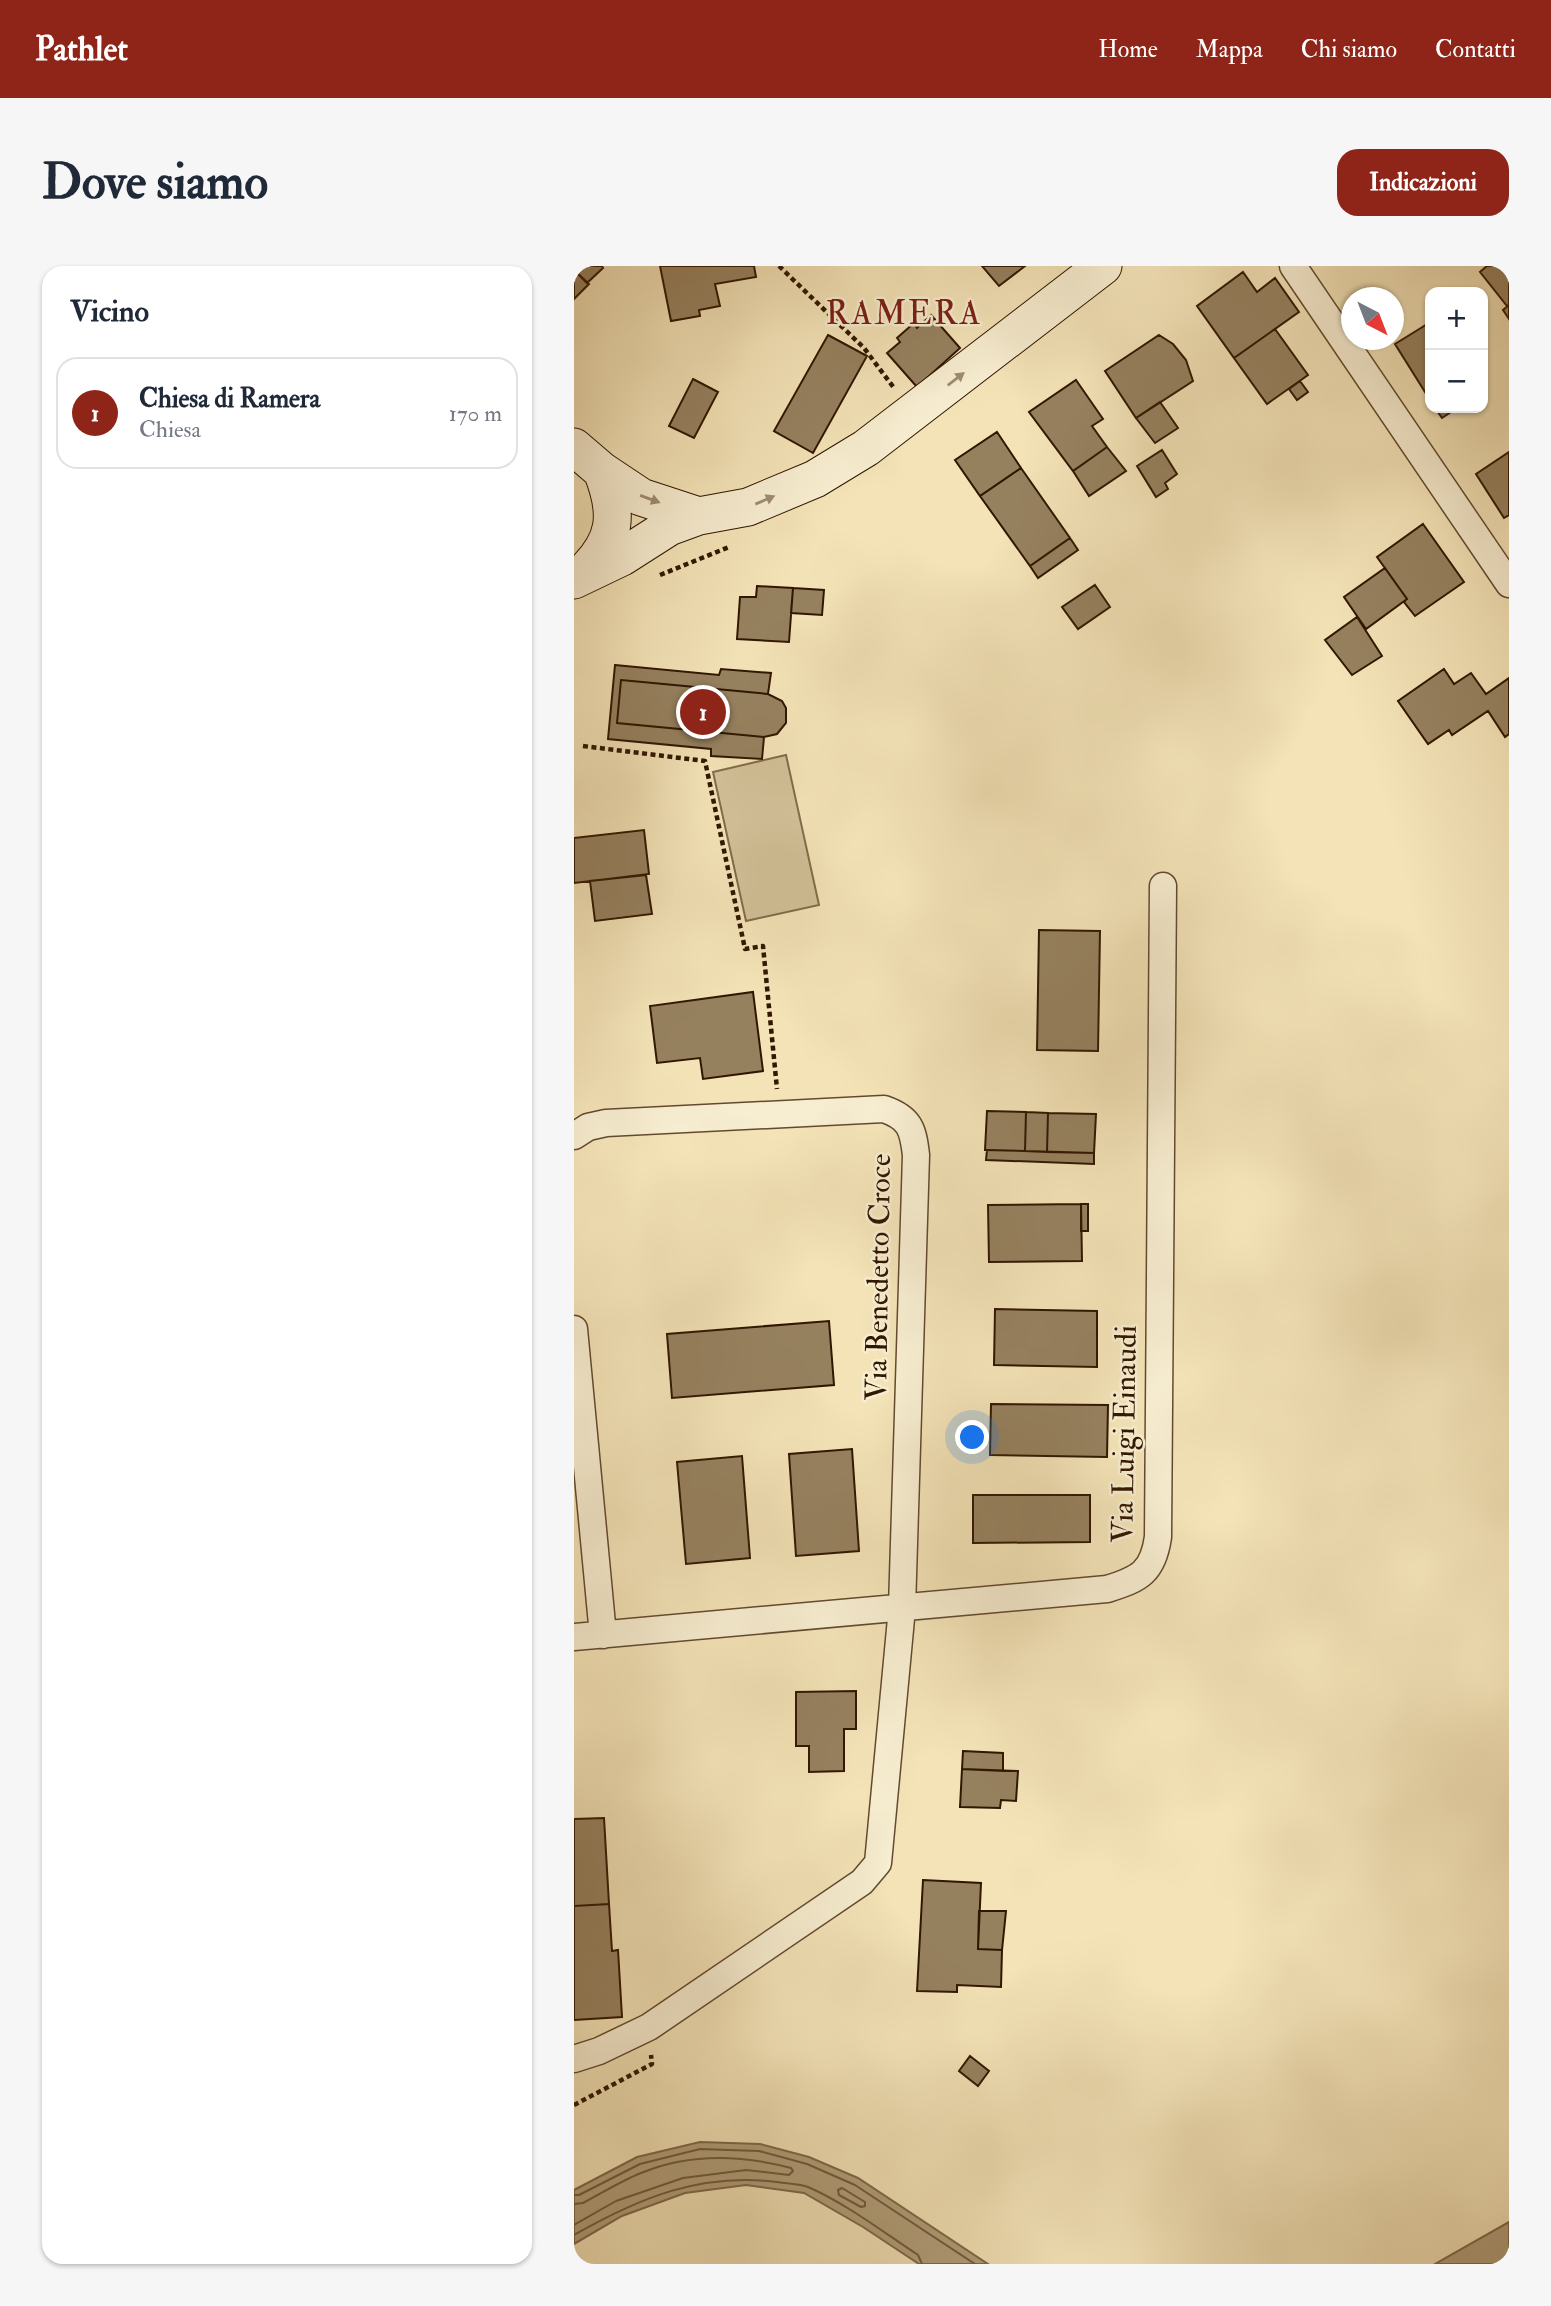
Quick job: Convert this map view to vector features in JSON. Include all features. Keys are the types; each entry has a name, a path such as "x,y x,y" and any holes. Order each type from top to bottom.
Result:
{"main road":[{"path":"575,580 622,557 669,527 699,516 748,507 815,479 866,448 912,414 1103,266"},
{"path":"574,447 602,471 641,497 699,516"},
{"path":"575,580 595,561 610,538 613,517 610,491 602,471"}],"street":[{"path":"1293,266 1509,584"},
{"name":"Via Luigi Einaudi","path":"574,1637 1107,1589 1132,1581 1147,1570 1155,1556 1158,1537 1163,886"},
{"name":"Via Benedetto Croce","path":"574,1136 588,1127 606,1123 884,1109 899,1114 914,1134 916,1155 902,1608 878,1863 862,1882 649,2027 600,2051 574,2059"},
{"path":"574,1329 603,1635"}],"path":[{"path":"779,266 864,348 912,414"},
{"path":"583,746 705,761 746,949 763,946 779,1114"}],"shaded area":[{"path":"786,755 819,905 746,921 713,772"}],"water":[{"path":"700,2142 760,2144 809,2157 858,2178 988,2264 919,2264 804,2193 746,2185 685,2193 622,2216 574,2244 574,2190 637,2157"},
{"path":"1509,2222 1509,2264 1435,2264"}],"building":[{"path":"574,266 603,268 587,283 574,270"},
{"path":"660,266 754,266 756,277 715,284 720,306 699,310 700,316 671,321"},
{"path":"982,266 1025,266 999,286"},
{"path":"1487,266 1509,266 1509,305 1507,306 1480,272"},
{"path":"574,270 589,284 574,299"},
{"path":"1243,272 1257,292 1275,278 1299,312 1234,358 1197,306"},
{"path":"1509,305 1509,319 1503,310"},
{"path":"931,315 960,348 917,387 887,353 900,342 897,338 914,323 917,328"},
{"path":"1425,325 1425,392 1399,350 1404,350 1404,338"},
{"path":"1275,329 1308,375 1267,404 1234,358"},
{"path":"828,335 867,356 813,453 774,431"},
{"path":"1159,335 1173,344 1186,360 1193,381 1136,418 1105,371"},
{"path":"693,379 718,392 694,438 669,426"},
{"path":"1076,380 1103,419 1092,426 1107,447 1073,471 1029,412"},
{"path":"1300,381 1308,392 1297,400 1289,389"},
{"path":"1160,402 1178,428 1155,443 1136,418"},
{"path":"997,432 1021,468 980,496 955,460"},
{"path":"1107,447 1126,471 1089,496 1073,471"},
{"path":"1162,450 1177,474 1165,483 1168,489 1156,497 1137,466"},
{"path":"1509,452 1509,515 1504,518 1476,474"},
{"path":"1021,468 1070,538 1030,566 980,496"},
{"path":"1423,524 1464,582 1415,616 1404,602 1407,599 1377,557"},
{"path":"1070,538 1078,550 1038,578 1030,566"},
{"path":"1385,568 1407,599 1366,629 1344,597"},
{"path":"1095,585 1110,607 1078,629 1062,607"},
{"path":"757,586 793,588 789,642 737,639 740,597 756,597"},
{"path":"793,588 824,590 822,615 791,613"},
{"path":"1357,617 1382,656 1352,675 1325,640"},
{"path":"615,665 719,675 721,669 771,673 768,694 621,680 617,723 764,737 762,759 711,756 711,749 608,739"},
{"path":"1444,669 1454,684 1471,673 1486,694 1509,678 1509,734 1505,737 1488,711 1452,735 1449,730 1428,744 1398,701"},
{"path":"621,680 768,694 782,701 786,708 786,723 777,734 764,737 617,723"},
{"path":"644,830 649,874 574,883 574,838"},
{"path":"646,875 652,914 595,921 590,881"},
{"path":"1039,930 1100,931 1098,1051 1037,1050"},
{"path":"753,992 763,1071 703,1079 700,1058 657,1063 650,1006"},
{"path":"987,1111 1026,1112 1025,1151 985,1150"},
{"path":"1026,1112 1048,1113 1047,1152 1025,1151"},
{"path":"1048,1113 1096,1114 1094,1153 1047,1152"},
{"path":"987,1150 1094,1153 1094,1164 986,1160"},
{"path":"1081,1204 1088,1204 1088,1231 1081,1231"},
{"path":"1081,1204 1082,1261 989,1262 988,1205"},
{"path":"995,1309 1097,1311 1097,1367 994,1365"},
{"path":"829,1321 834,1385 672,1398 667,1334"},
{"path":"991,1404 1108,1405 1107,1457 990,1455"},
{"path":"852,1449 859,1551 796,1556 789,1454"},
{"path":"742,1456 750,1558 686,1564 677,1462"},
{"path":"973,1495 1090,1495 1090,1542 973,1543"},
{"path":"856,1691 856,1729 844,1729 844,1771 809,1772 809,1746 796,1746 796,1692"},
{"path":"963,1751 1003,1753 1003,1771 962,1769"},
{"path":"962,1769 1018,1771 1016,1801 1001,1800 1000,1808 960,1807"},
{"path":"604,1818 609,1904 574,1906 574,1819"},
{"path":"923,1880 981,1883 978,1949 1002,1950 1001,1987 957,1985 957,1992 917,1991"},
{"path":"609,1904 612,1951 618,1950 622,2017 574,2020 574,1906"},
{"path":"979,1911 1006,1911 1002,1950 978,1949"},
{"path":"970,2056 989,2071 978,2086 959,2071"}],"place":[{"name":"Chiesa di Ramera","path":"703,712"}],"district":[{"name":"RAMERA","path":"904,312"}]}
